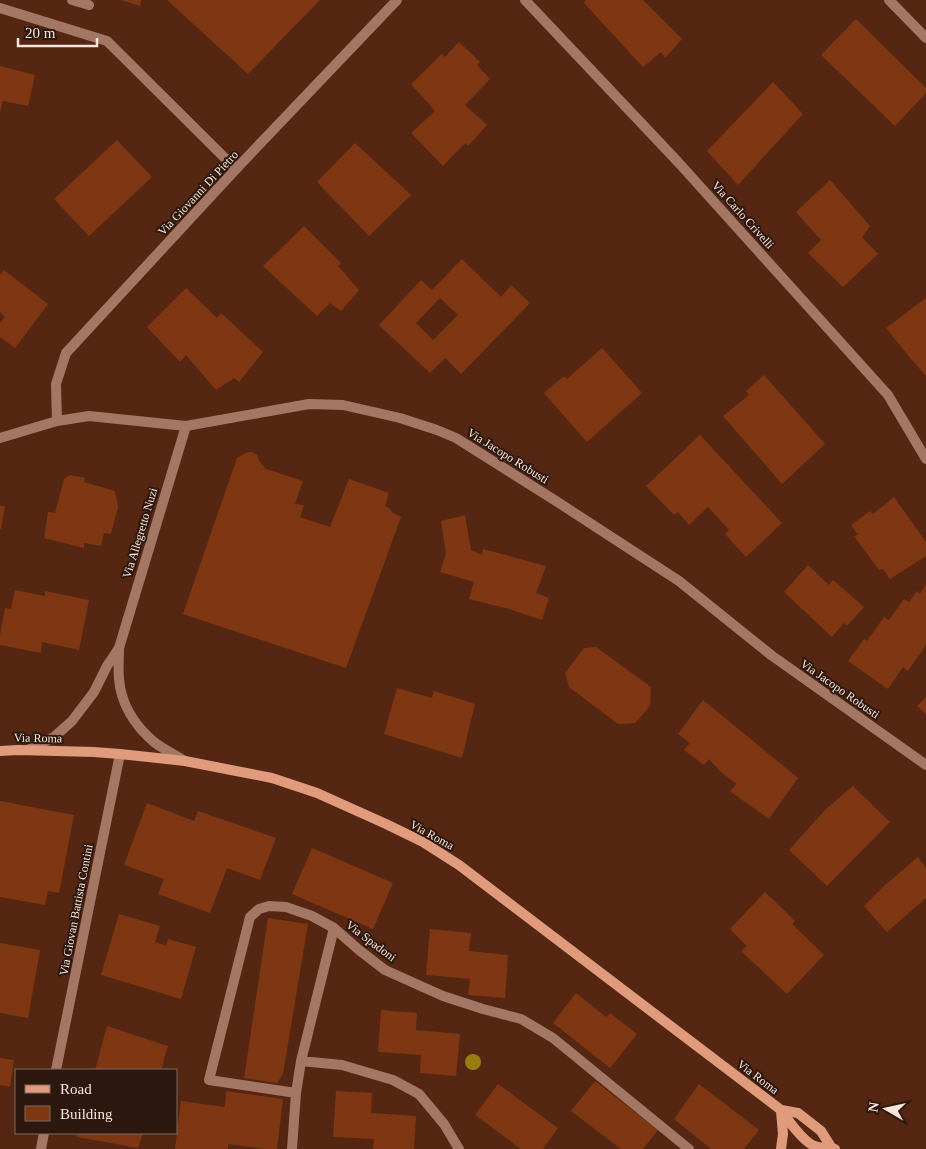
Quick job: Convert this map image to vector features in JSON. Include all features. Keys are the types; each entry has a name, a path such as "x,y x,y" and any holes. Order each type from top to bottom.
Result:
{"main road":[{"name":"Via Roma","path":"0,751 94,752 185,760 272,778 317,793 423,842 459,865 781,1110 792,1126 814,1148 833,1148"},
{"name":"Via Roma","path":"781,1110 798,1113 821,1131 833,1148"},
{"path":"781,1110 783,1134 781,1149"}],"street":[{"path":"72,0 89,5"},
{"name":"Via Giovanni Di Pietro","path":"57,421 56,384 66,353 236,169 397,0"},
{"name":"Via Carlo Crivelli","path":"525,0 678,162 888,395 926,459"},
{"path":"889,0 926,38"},
{"path":"0,8 107,41 236,169"},
{"name":"Via Jacopo Robusti","path":"0,438 57,421 89,416 186,426 309,404 344,406 400,418 437,430 456,438 556,500 678,581 771,655 926,765"},
{"name":"Via Allegretto Nuzi","path":"185,760 155,743 141,730 128,711 121,694 118,677 119,648 186,426"},
{"name":"Via Allegretto Nuzi","path":"28,750 54,737 72,721 94,692 107,666 119,648"},
{"name":"Via Giovan Battista Contini","path":"56,1069 120,754"},
{"name":"Via Spadoni","path":"296,1094 209,1080 250,917 259,909 269,906 286,907 312,916 334,928 385,970 443,996 521,1019 553,1038 689,1149"},
{"path":"292,1149 296,1094 301,1061 334,928"},
{"path":"301,1061 342,1065 393,1080 419,1094 444,1124 458,1149"},
{"path":"41,1149 44,1134"}],"building":[{"path":"121,0 141,0 140,6"},
{"path":"167,0 320,0 248,74"},
{"path":"586,0 643,0 682,39 665,58 661,52 643,67 584,3"},
{"path":"856,19 926,88 926,93 895,126 821,55"},
{"path":"459,42 480,62 477,65 490,79 465,105 487,125 468,146 465,143 443,166 411,133 435,111 411,84 442,54 445,57"},
{"path":"0,66 35,75 28,106 3,101 0,112"},
{"path":"773,82 803,114 738,185 707,151"},
{"path":"117,140 152,177 89,236 54,199"},
{"path":"355,143 411,195 369,236 317,182"},
{"path":"830,180 870,226 862,237 878,254 843,287 808,253 821,240 796,212"},
{"path":"304,226 341,263 338,266 359,290 341,311 330,303 317,316 263,266"},
{"path":"462,259 501,297 511,285 530,303 461,374 445,358 430,373 379,325 421,280 432,290","holes":["440,298 458,315 433,340 416,323"]},
{"path":"4,270 48,304 15,348 0,337 0,323 5,317 0,312 0,275"},
{"path":"186,288 217,318 221,313 263,352 239,382 234,378 216,390 186,355 180,362 147,327"},
{"path":"926,298 926,376 886,328"},
{"path":"602,348 642,393 587,442 544,393 564,376 567,379"},
{"path":"764,375 825,444 782,484 723,416 749,395 746,391"},
{"path":"700,435 782,523 746,557 725,534 729,530 708,507 689,525 678,512 674,515 646,486"},
{"path":"248,452 257,455 259,461 266,469 303,481 295,504 304,505 300,517 330,527 349,479 389,493 385,506 401,517 346,668 183,614 237,458"},
{"path":"70,475 85,478 84,482 115,491 118,507 111,534 104,533 101,546 84,543 84,548 44,538 48,512 55,513 64,479"},
{"path":"894,497 926,542 926,556 890,579 883,569 879,570 854,536 858,535 851,525 870,511 873,514"},
{"path":"0,506 5,506 1,529 0,529"},
{"path":"465,515 471,550 482,555 483,549 546,566 536,593 549,598 542,620 469,599 474,582 440,572 446,554 441,521"},
{"path":"808,565 829,585 833,580 864,607 847,626 844,623 832,637 784,592"},
{"path":"926,585 926,645 908,671 903,667 888,689 848,661 864,639 867,641 884,617 889,620 904,599 909,602 917,591 920,594"},
{"path":"15,590 45,596 45,591 89,600 79,650 42,642 41,653 0,645 5,608 11,609"},
{"path":"596,647 651,687 650,706 635,723 618,724 569,687 565,673 584,648"},
{"path":"397,688 432,698 434,691 475,704 462,758 384,734"},
{"path":"926,697 926,714 917,706"},
{"path":"703,700 798,778 769,819 730,791 737,784 722,773 709,759 704,765 684,750 690,743 678,734"},
{"path":"853,786 890,822 827,886 789,850 825,810"},
{"path":"0,801 74,815 59,893 48,891 45,905 0,897"},
{"path":"147,803 194,821 198,811 276,838 260,880 227,868 210,913 158,894 164,879 124,865"},
{"path":"312,848 393,883 373,929 292,894"},
{"path":"918,857 926,868 926,898 887,932 864,906"},
{"path":"765,892 795,921 792,924 824,955 787,994 741,951 747,946 730,929"},
{"path":"119,914 160,926 155,942 166,946 168,939 196,947 181,999 101,975"},
{"path":"268,918 308,924 283,1074 277,1083 244,1078"},
{"path":"430,929 471,933 469,951 508,955 505,998 468,995 470,979 426,975"},
{"path":"0,943 40,950 28,1018 0,1013"},
{"path":"576,993 606,1017 610,1013 637,1034 610,1068 553,1023"},
{"path":"381,1010 417,1013 416,1030 460,1034 456,1076 420,1073 421,1055 378,1052"},
{"path":"107,1026 168,1046 161,1069 95,1069"},
{"path":"0,1058 14,1060 10,1087 0,1085"},
{"path":"595,1081 658,1130 643,1149 621,1149 571,1111"},
{"path":"498,1084 558,1128 543,1149 521,1149 475,1115"},
{"path":"699,1084 759,1130 744,1149 711,1149 674,1119"},
{"path":"226,1091 283,1099 277,1149 228,1144 228,1149 175,1149 181,1101 225,1107"},
{"path":"336,1091 372,1093 371,1113 416,1116 414,1149 373,1149 374,1139 333,1137"},
{"path":"78,1134 143,1134 138,1148 77,1137"}]}
